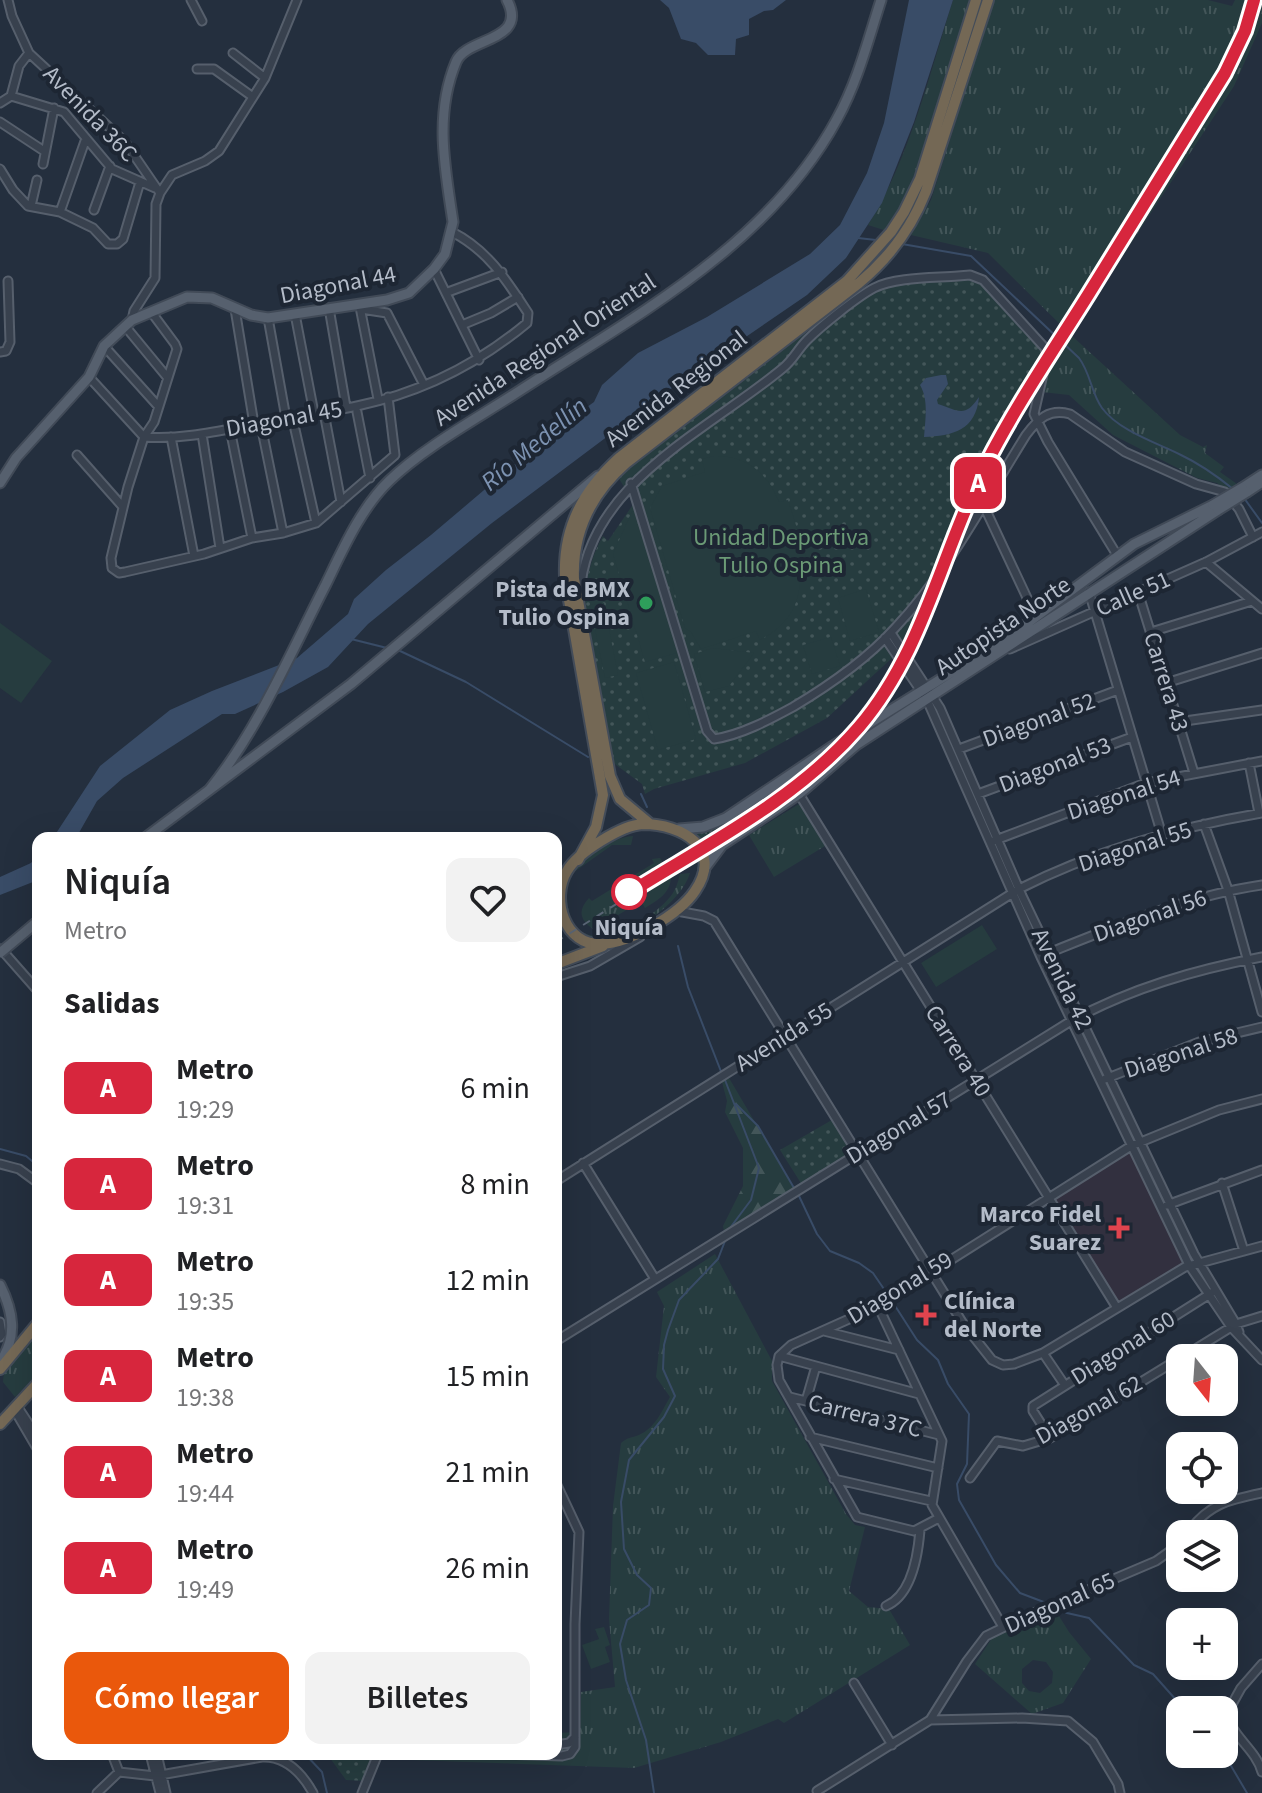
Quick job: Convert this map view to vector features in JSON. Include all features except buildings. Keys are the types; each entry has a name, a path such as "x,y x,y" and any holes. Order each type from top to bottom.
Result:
{"highway":[{"name":"Avenida Regional","path":"578,860 596,827 603,795 565,562 569,531 575,516 592,484 603,472 847,281 891,232 920,179 976,0"},
{"name":"Avenida Regional","path":"650,824 620,799 612,781 574,579 575,546 583,521 600,489 635,456 859,283 891,252 926,191 988,0"},
{"path":"562,878 578,860 622,829 636,824 679,829 696,843 702,857 703,870 694,893 672,913 634,935 562,962"},
{"path":"562,890 567,871"},
{"path":"562,907 565,921 577,938 590,943 612,942"},
{"path":"0,1369 32,1330"},
{"path":"0,1424 32,1390"}],"main road":[{"path":"452,232 441,138 449,81 457,58 463,51 496,38 509,25 512,9 507,0"},
{"name":"Avenida Regional Oriental","path":"210,789 241,747 342,551 367,509 389,481 478,418 647,309 719,256 769,213 804,171 837,119 862,62 881,0"},
{"name":"Diagonal 44","path":"0,483 16,458 89,377 104,346 128,323 187,297 212,298 235,309 268,318 329,308 360,307 409,293 445,254 452,232"},
{"path":"153,832 386,656 603,472"},
{"path":"1245,490 1262,475"},
{"path":"1215,508 1262,482"},
{"name":"Autopista Norte","path":"703,870 722,845 799,794 852,748 1036,617 1117,555 1143,539 1215,508"},
{"name":"Autopista Norte","path":"679,829 718,822 833,746 1002,652 1215,508"},
{"path":"759,797 768,804 770,814"},
{"path":"0,950 32,926"},
{"path":"0,1285 10,1304 12,1318 11,1343 0,1362"}],"street":[{"name":"Avenida 36C","path":"8,0 29,53 125,142 158,191"},
{"path":"191,0 202,21"},
{"path":"167,377 128,323 155,278 158,191 172,175 205,161 219,151 265,78 297,0"},
{"path":"0,103 11,96 19,66 29,53"},
{"path":"233,53 265,78"},
{"path":"197,69 214,69 253,97"},
{"path":"11,96 64,112 85,141 110,166 158,191"},
{"path":"64,112 79,98"},
{"path":"43,164 54,108"},
{"path":"0,122 44,151"},
{"path":"60,212 85,141"},
{"path":"94,210 110,166"},
{"path":"0,169 13,190 31,206 60,212 93,228 108,244 117,244 123,239 140,182"},
{"path":"31,206 37,180"},
{"path":"452,232 468,240 502,272 518,297 462,325"},
{"path":"434,269 479,360"},
{"path":"448,292 502,272"},
{"path":"581,626 581,581 586,560 598,529 631,483 782,369 809,339 861,297 887,283 970,275 983,280 1045,348 1047,357 1034,410 1037,422 1117,555"},
{"path":"0,352 6,351 10,342 8,281"},
{"name":"Diagonal 45","path":"144,437 171,437 230,429 346,407 424,385 479,360 527,323 528,313 518,297"},
{"path":"378,399 360,307 387,313 424,385"},
{"path":"329,308 346,407"},
{"path":"235,309 254,424"},
{"path":"152,313 177,349 153,425 144,437 123,507 111,558 112,568 119,573 316,523 393,459 396,452 388,397"},
{"path":"295,314 314,413"},
{"path":"268,318 286,418"},
{"path":"104,346 158,406"},
{"path":"89,377 144,437"},
{"path":"357,412 370,478"},
{"path":"631,483 711,738 745,730 806,699 850,670 888,635 934,580 1026,435 1044,415 1067,413 1125,452 1196,484 1225,492 1239,509 1253,537"},
{"path":"325,418 341,502"},
{"path":"294,425 316,523"},
{"path":"230,429 252,538"},
{"path":"262,430 283,533"},
{"path":"202,434 220,548"},
{"path":"1026,435 1048,442"},
{"path":"171,437 194,556"},
{"path":"77,455 123,507"},
{"path":"983,504 1036,617"},
{"name":"Calle 51","path":"1002,652 1206,562 1262,532"},
{"path":"1206,562 1262,609"},
{"path":"1089,592 1162,835"},
{"name":"Carrera 43","path":"1138,592 1194,773"},
{"path":"1151,632 1252,601"},
{"name":"Avenida 42","path":"888,635 928,694 959,749 993,841"},
{"path":"1166,683 1262,653"},
{"name":"Diagonal 52","path":"959,749 1118,690"},
{"name":"Avenida 42","path":"928,694 1016,891 1041,957 1189,1265 1262,1360"},
{"path":"1178,722 1262,710"},
{"name":"Diagonal 53","path":"978,794 1132,737"},
{"name":"Diagonal 54","path":"993,841 1146,783 1262,761"},
{"path":"1249,763 1261,813"},
{"name":"Carrera 40","path":"799,794 1117,1308"},
{"name":"Diagonal 55","path":"1016,891 1086,861 1162,835 1261,813"},
{"path":"1204,824 1228,890 1262,1012"},
{"name":"Diagonal 56","path":"1041,957 1117,925 1228,890 1262,885"},
{"name":"Avenida 42","path":"1016,891 1050,953 1212,1293"},
{"name":"Avenida 55","path":"562,1177 1016,891"},
{"path":"562,975 590,966 644,936 672,913 704,916 714,921 932,1270"},
{"path":"0,950 32,985"},
{"name":"Diagonal 57","path":"562,1337 1080,1016 1163,981 1262,957"},
{"name":"Diagonal 58","path":"1100,1081 1199,1042 1262,1027"},
{"name":"Diagonal 59","path":"779,1356 791,1345 878,1306 1131,1146 1219,1110 1262,1099"},
{"path":"583,1163 655,1279"},
{"path":"0,1164 19,1169 32,1179"},
{"path":"1161,1208 1222,1183 1261,1174"},
{"path":"1222,1183 1244,1251"},
{"path":"1189,1265 1262,1246"},
{"name":"Diagonal 60","path":"932,1270 962,1322 992,1360 1003,1365 1043,1353 1189,1265"},
{"name":"Diagonal 60","path":"1050,1438 1033,1406 1212,1293"},
{"path":"878,1306 943,1449 931,1501 1003,1627"},
{"name":"Diagonal 62","path":"1206,1344 1262,1316"},
{"path":"0,1322 0,1337"},
{"path":"823,1331 899,1350"},
{"path":"1043,1353 1064,1384"},
{"path":"919,1394 779,1356 777,1373 857,1517 920,1530 939,1518"},
{"path":"806,1401 816,1366"},
{"name":"Diagonal 62","path":"970,1478 995,1443 999,1441 1023,1446 1050,1438 1166,1367"},
{"name":"Carrera 37C","path":"790,1397 939,1435"},
{"path":"15,1408 32,1430"},
{"path":"15,1408 32,1439"},
{"path":"810,1437 938,1468"},
{"path":"834,1479 931,1501"},
{"path":"1197,1520 1217,1504 1262,1493"},
{"path":"562,1495 579,1532 575,1737 573,1752 562,1756"},
{"path":"886,1606 898,1598 907,1584 914,1566 920,1530"},
{"name":"Diagonal 65","path":"930,1720 984,1639 1003,1627 1166,1554"},
{"path":"1262,1664 1241,1688 1226,1715 1236,1736 1255,1756 1262,1772"},
{"path":"854,1683 892,1745"},
{"path":"817,1791 930,1720 1022,1718 1068,1721 1093,1742 1118,1784 1120,1793"},
{"path":"562,1744 569,1743 575,1737"},
{"path":"114,1760 119,1772"},
{"path":"152,1760 166,1793"},
{"path":"157,1760 160,1793"},
{"path":"97,1793 119,1772 158,1776 253,1760"},
{"path":"283,1760 313,1793"},
{"path":"362,1793 376,1760"}],"shaded area":[{"name":"Marco Fidel Suarez","path":"1131,1146 1189,1265 1117,1308 1049,1198"}],"green space":[{"path":"953,0 972,0 925,147 887,231 868,225 907,144"},
{"path":"994,0 1208,0 1232,6 1235,0 1262,0 1262,23 1234,86 1071,335 988,253 911,235 931,200"},
{"name":"Unidad Deportiva Tulio Ospina","path":"972,274 1040,341 1046,356 968,478 969,485 935,568 926,605 905,646 827,718 745,763 645,794 642,784 612,762 583,605 589,570 603,536 608,541 634,503 618,477 803,335 879,282"},
{"path":"1071,335 1180,435 1203,447 1207,445 1205,453 1224,467 1220,472 1237,484 1228,491 1217,483 1197,478 1113,435 1069,395 1042,392 1048,369"},
{"path":"714,456 746,462 769,482 779,502 788,500 807,560 798,563 799,588 793,609 771,634 760,640 756,631 701,649 685,628 650,508 662,486 705,472 702,459"},
{"name":"Pista de BMX Tulio Ospina","path":"633,509 680,652 645,662 613,554"},
{"path":"866,589 879,632 850,641 838,598"},
{"path":"604,603 618,675 605,678 590,605"},
{"path":"0,623 52,661 21,703 0,688"},
{"path":"831,637 840,666 812,674 803,645"},
{"path":"713,648 754,653 729,686 705,692 694,654"},
{"path":"674,662 696,739 658,750 636,673"},
{"path":"915,702 761,817 706,864 696,832 731,819 824,756"},
{"path":"799,804 825,846 774,877 749,835"},
{"path":"633,836 631,845 612,845 570,875 567,903 576,927 587,934 601,936 633,925 661,907 673,892 680,874 690,873 687,881 672,901 645,922 622,934 587,938 571,923 566,908 564,889 569,873 607,845"},
{"path":"660,858 671,876 669,887 659,899 645,908 641,901 610,920 612,924 593,929 585,922 582,910 589,898 592,901 654,863 652,859"},
{"path":"982,925 997,949 936,987 921,963"},
{"path":"729,1078 796,1192 725,1236 723,1226 743,1186 743,1148 725,1112 727,1101 722,1082"},
{"path":"837,1117 858,1151 804,1188 780,1150"},
{"path":"715,1254 772,1361 772,1381 846,1514 855,1525 865,1527 849,1591 868,1607 889,1609 910,1645 784,1723 778,1719 721,1742 634,1768 411,1760 562,1760 562,1733 580,1732 581,1692 615,1687 609,1619 613,1506 621,1443 649,1428 658,1419 670,1397 656,1377 664,1306 657,1292"},
{"path":"32,1339 32,1379 15,1397 3,1382 4,1371"},
{"path":"1054,1608 1091,1659 1063,1703 1032,1714 975,1664 994,1635","holes":["1033,1660 1046,1662 1053,1672 1052,1683 1040,1693 1029,1691 1022,1683 1022,1669"]},
{"path":"604,1627 610,1645 605,1647 610,1662 591,1669 582,1645 599,1639 595,1629"},
{"path":"331,1760 374,1760 366,1781 346,1780"}],"water":[{"path":"660,0 786,0 773,10 749,19 749,35 736,39 735,55 708,55 696,43 681,39 669,8"},
{"path":"909,0 953,0 914,122 882,203 846,258 807,295 680,382 492,523 368,624 328,667 235,714 222,714 123,778 97,801 79,832 57,832 100,766 170,710 297,658 348,614 354,599 386,570 555,430 594,402 602,385 638,353 707,317 810,254 840,225 867,173 884,123"},
{"path":"946,375 948,384 937,400 938,404 961,411 970,408 979,397 977,408 968,424 961,429 924,437 925,404 920,385 926,378"},
{"path":"31,863 32,882 0,895 0,877"}],"waterway":[{"path":"858,238 876,240"},
{"path":"902,244 971,256 1079,358 1098,402 1109,416 1139,436 1195,462 1233,489"},
{"path":"1244,498 1262,523"},
{"path":"351,639 387,648"},
{"path":"398,650 466,682 588,757"},
{"path":"641,794 647,807"},
{"path":"678,946 688,987 722,1074"},
{"path":"725,1080 759,1168 751,1200 730,1228"},
{"path":"736,1104 758,1126 794,1188"},
{"path":"0,1149 26,1156 32,1161"},
{"path":"799,1196 817,1234 830,1251 859,1263 873,1273 888,1295"},
{"path":"654,1793 646,1740 626,1680 620,1644 627,1620 649,1605 651,1588 637,1575 624,1549 621,1502 629,1460 664,1417 675,1396 663,1369 664,1345 679,1300 718,1259 725,1241"},
{"path":"892,1301 917,1340 938,1360 948,1384 969,1414 967,1464 957,1484 959,1500 996,1565 1020,1593 1049,1604"},
{"path":"1055,1607 1089,1618 1134,1665 1153,1674 1173,1696"},
{"path":"311,1760 322,1772 327,1793"},
{"path":"1232,1768 1247,1793"}],"railway":[{"path":"562,938 790,795 845,747 881,702 918,639 965,519 1003,439 1230,71 1248,35 1260,0"}],"metro line":[{"name":"A","path":"629,893 807,779 859,727 882,696 919,630 984,468 1020,403 1225,73 1245,31 1254,0"}],"place":[{"name":"Pista de BMX Tulio Ospina","path":"646,603"},
{"name":"Niquía","path":"629,892"},
{"name":"Marco Fidel Suarez","path":"1119,1228"},
{"name":"Clínica del Norte","path":"926,1315"}],"water label":[{"name":"Río Medellín","path":"534,444"}]}
